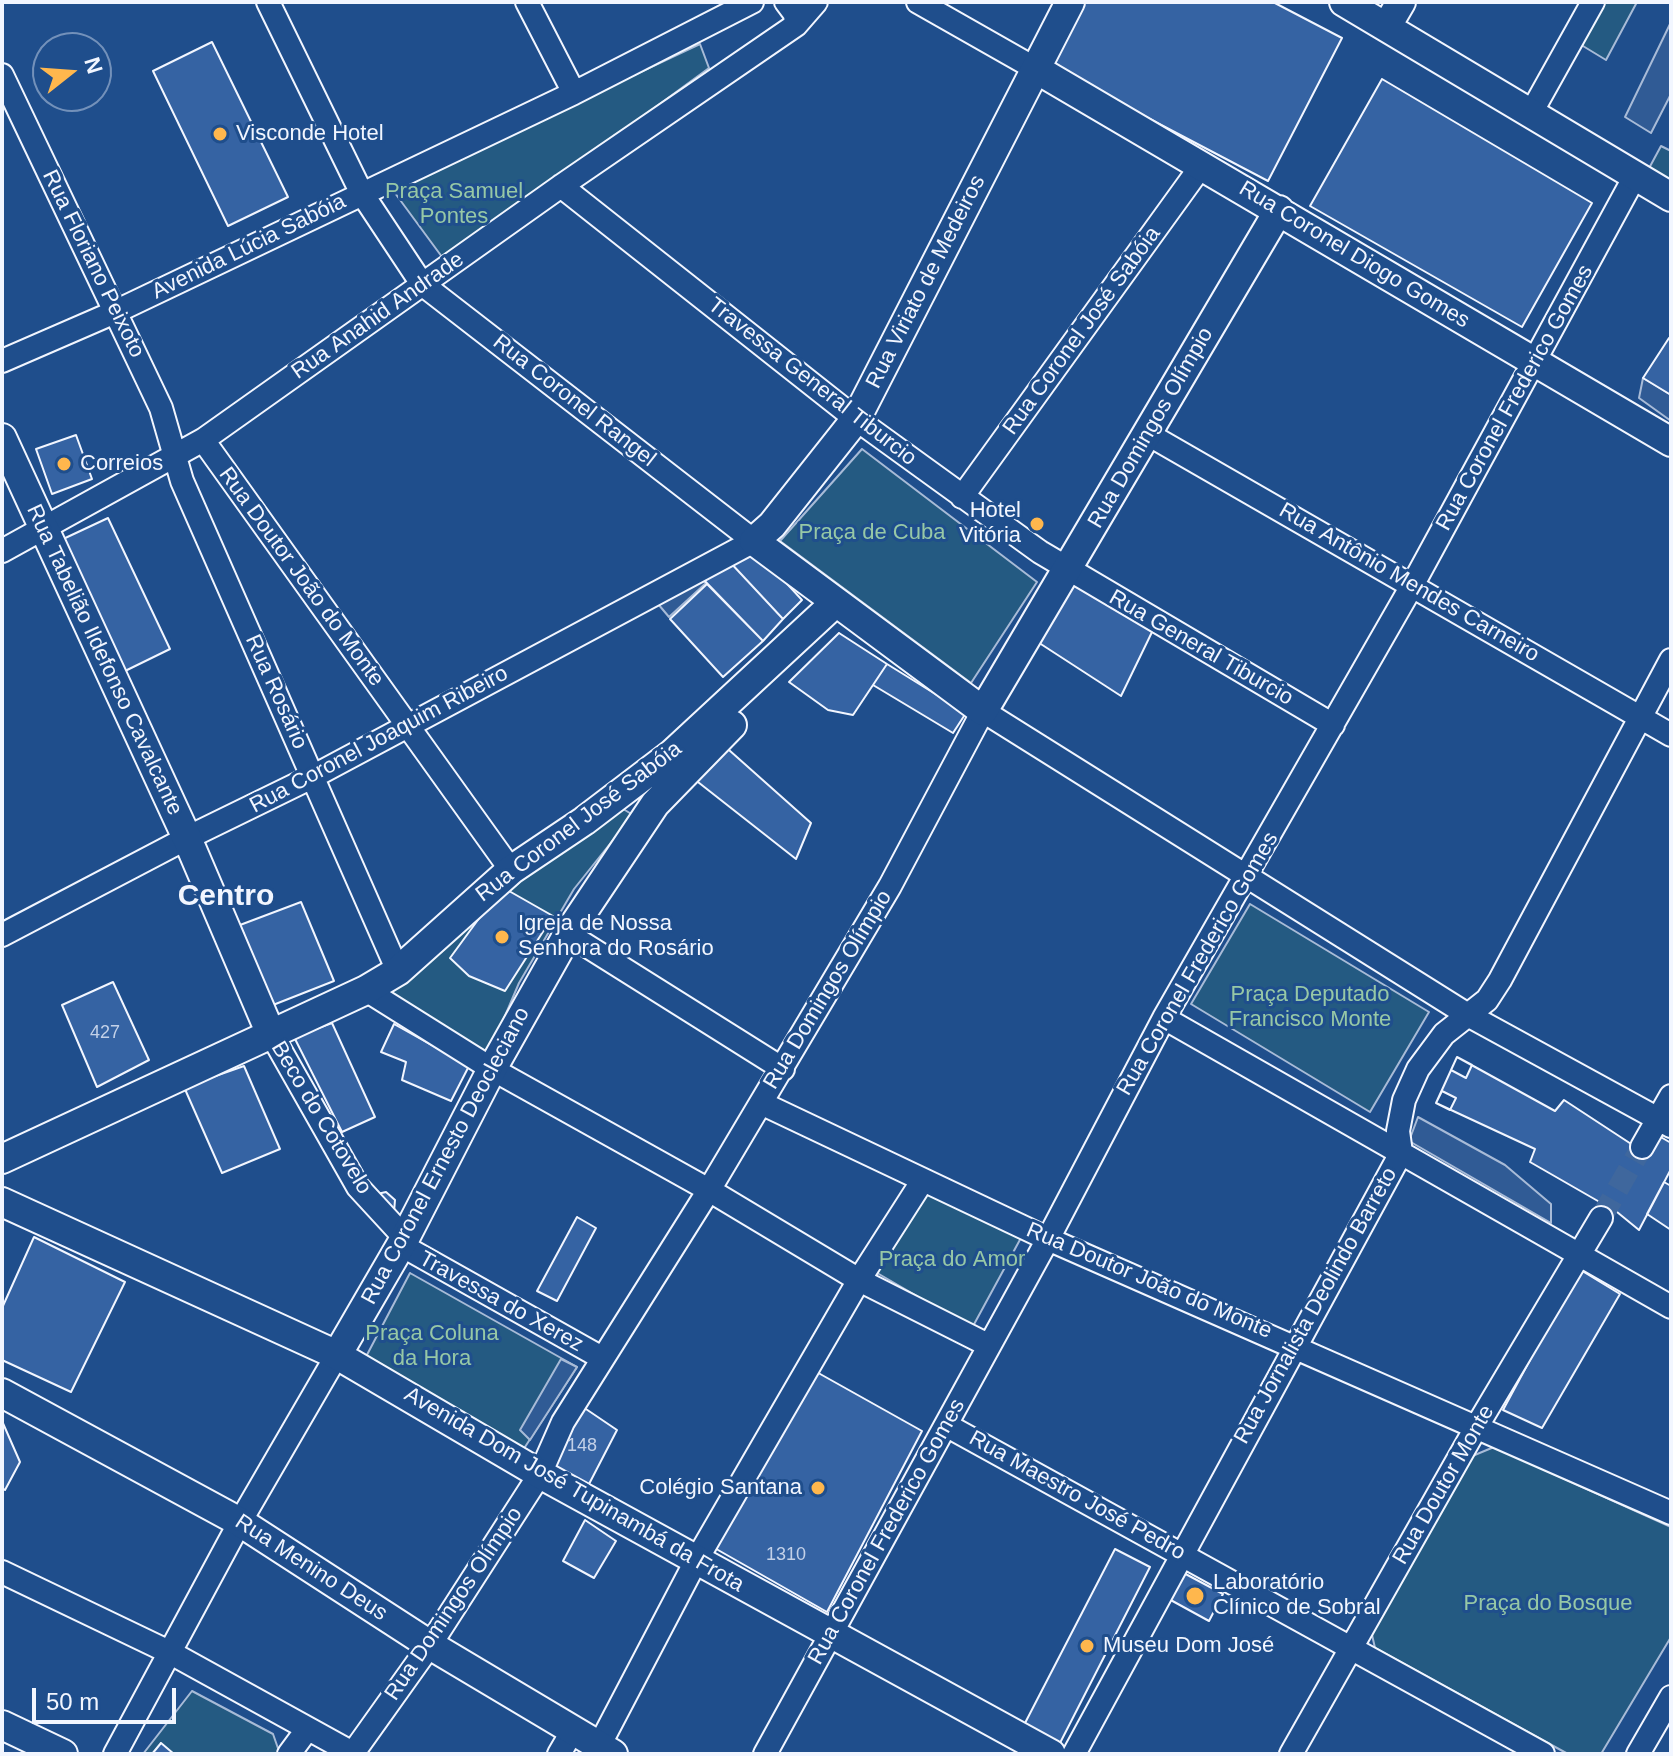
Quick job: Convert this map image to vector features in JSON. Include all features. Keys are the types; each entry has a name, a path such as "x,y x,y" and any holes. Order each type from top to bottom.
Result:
{"main road":[{"name":"Rua Viriato de Medeiros","path":"754,541 781,516 856,419 1070,2"},
{"path":"1344,2 1394,14 1531,113 1671,197"},
{"name":"Rua Coronel Diogo Gomes","path":"1036,69 1671,442"},
{"name":"Rua Domingos Olímpio","path":"983,711 1279,210"},
{"name":"Rua Tabelião Ildefonso Cavalcante","path":"2,438 187,838"},
{"name":"Rua Coronel Rangel","path":"754,541 983,711"},
{"name":"Rua Coronel José Sabóia","path":"2,1159 366,990 398,971 511,870 584,821 672,754 843,608"},
{"name":"Rua Coronel Ernesto Deocleciano","path":"337,1355 403,1242 492,1069 568,934 655,804 843,608"},
{"path":"187,838 270,1032"},
{"name":"Avenida Dom José Tupinambá da Frota","path":"2,1202 337,1355 540,1474 1051,1754"},
{"name":"Rua Menino Deus","path":"2,1393 240,1522 430,1645 566,1742 606,1750"},
{"path":"2,1725 63,1754"}],"street":[{"name":"Rua Coronel Rangel","path":"268,2 361,192 422,284 754,541"},
{"path":"527,2 574,93"},
{"name":"Avenida Lúcia Sabóia","path":"2,361 115,312 574,93 752,2"},
{"path":"786,2 795,14 796,25"},
{"name":"Rua Anahid Andrade","path":"2,551 45,530 203,440 561,186 796,25 816,2"},
{"path":"918,2 1036,69"},
{"path":"1531,113 1593,2"},
{"name":"Rua Floriano Peixoto","path":"2,75 161,408 176,456"},
{"name":"Rua Coronel José Sabóia","path":"962,497 1202,165"},
{"name":"Rua Coronel Frederico Gomes","path":"765,1754 1048,1239 1164,1018 1249,875 1413,584 1635,176"},
{"name":"Travessa General Tiburcio","path":"561,186 856,419 1068,571"},
{"name":"Rua Antônio Mendes Carneiro","path":"1146,433 1671,735"},
{"name":"Rua Doutor João do Monte","path":"203,440 511,870"},
{"name":"Rua Rosário","path":"176,456 182,481 398,971"},
{"name":"Rua Coronel Joaquim Ribeiro","path":"2,935 187,838 314,776 754,541"},
{"name":"Rua General Tiburcio","path":"1068,571 1333,725"},
{"name":"Rua Jornalista Deolindo Barreto","path":"1074,1754 1294,1344 1401,1153 1398,1131 1404,1100 1418,1069 1444,1034 1487,1000 1500,980 1671,660"},
{"path":"983,711 1468,1015 1664,1122"},
{"name":"Rua Domingos Olímpio","path":"353,1754 430,1645 540,1474 563,1422 783,1069 890,886 983,711"},
{"path":"568,934 783,1069"},
{"path":"366,990 492,1069 709,1190 859,1280 988,1345"},
{"path":"1164,1018 1671,1307"},
{"name":"Beco do Cotovelo","path":"270,1032 358,1187 403,1242"},
{"path":"1642,1147 1664,1122 1671,1096"},
{"name":"Rua Doutor João do Monte","path":"761,1103 1048,1239 1294,1344 1671,1513"},
{"path":"606,1750 697,1559 859,1280 923,1180"},
{"name":"Rua Doutor Monte","path":"1291,1754 1477,1426 1601,1218"},
{"name":"Travessa do Xerez","path":"403,1242 602,1358"},
{"name":"Rua Coronel Ernesto Deocleciano","path":"115,1754 240,1522 337,1355"},
{"name":"Rua Maestro José Pedro","path":"946,1425 1352,1646 1543,1754"},
{"path":"2,1572 171,1653 306,1731 353,1754"},
{"path":"1638,1754 1671,1697"},
{"path":"289,1754 306,1731"}],"green space":[{"path":"1599,2 1637,2 1606,60 1578,43"},
{"name":"Praça Samuel Pontes","path":"700,44 709,68 445,261 392,189"},
{"path":"1661,146 1671,151 1671,184 1647,172"},
{"name":"Praça de Cuba","path":"862,449 1037,582 971,683 780,541"},
{"path":"620,807 633,815 574,889 519,983 482,1070 378,1004 557,850"},
{"name":"Praça Deputado Francisco Monte","path":"1250,904 1429,1012 1370,1112 1191,1004"},
{"name":"Praça do Amor","path":"920,1189 1022,1236 972,1328 872,1270"},
{"name":"Praça Coluna da Hora","path":"410,1273 577,1367 523,1450 359,1370"},
{"name":"Praça do Bosque","path":"1494,1447 1671,1527 1671,1637 1601,1754 1568,1754 1375,1648 1370,1626 1470,1457"},
{"path":"192,1691 273,1734 280,1754 143,1754"}],"shaded area":[{"path":"1671,22 1671,94 1651,133 1625,117"},
{"path":"1643,378 1671,395 1671,421 1639,398"},
{"path":"699,576 706,583 669,617 653,598"},
{"path":"1418,1117 1505,1165 1551,1204 1551,1223 1409,1141"},
{"path":"561,1359 577,1367 530,1440 520,1430"}],"building":[{"path":"1077,2 1273,2 1342,38 1268,181 1045,64"},
{"name":"Visconde Hotel","path":"212,42 288,197 228,226 153,71"},
{"path":"1382,79 1592,203 1522,327 1310,206"},
{"path":"1671,339 1671,395 1643,378"},
{"name":"Correios","path":"76,435 92,479 52,494 36,449"},
{"path":"108,518 170,649 123,672 61,540"},
{"path":"753,547 802,600 783,619 728,560"},
{"path":"728,560 783,619 763,641 700,576"},
{"path":"1064,577 1153,630 1121,696 1030,637"},
{"path":"707,584 763,641 723,677 670,619"},
{"path":"839,633 887,664 853,715 828,710 789,682"},
{"path":"887,664 966,713 953,733 873,685"},
{"path":"720,742 811,823 796,859 689,775"},
{"name":"Igreja de Nossa Senhora do Rosário","path":"502,887 553,916 505,991 469,976 450,958"},
{"path":"301,902 334,981 273,1005 240,925"},
{"path":"113,982 149,1060 97,1087 62,1005"},
{"path":"332,1023 375,1117 342,1132 294,1037"},
{"path":"394,1024 469,1066 451,1101 402,1080 406,1062 381,1052"},
{"path":"1457,1057 1555,1111 1564,1100 1648,1155 1659,1136 1671,1143 1671,1169 1639,1230 1617,1212 1530,1162 1535,1149 1436,1103"},
{"path":"1457,1057 1472,1065 1466,1078 1451,1070"},
{"path":"244,1066 280,1149 222,1173 184,1087"},
{"path":"1442,1091 1456,1098 1450,1110 1436,1103"},
{"path":"1664,1182 1671,1186 1671,1230 1647,1214"},
{"path":"386,1192 395,1200 394,1212 377,1194"},
{"path":"577,1217 596,1228 557,1301 537,1291"},
{"path":"34,1237 125,1282 71,1392 2,1360 2,1308"},
{"path":"1579,1269 1620,1294 1542,1428 1503,1410"},
{"name":"Colégio Santana","path":"813,1370 922,1431 827,1612 711,1546"},
{"path":"580,1405 617,1430 588,1486 546,1462"},
{"path":"2,1421 20,1462 5,1490 2,1488"},
{"path":"585,1520 616,1541 594,1578 563,1561"},
{"name":"Museu Dom José","path":"1115,1549 1150,1567 1060,1743 1024,1725"},
{"name":"Laboratório Clínico de Sobral","path":"1180,1571 1223,1594 1209,1621 1167,1598"},
{"path":"161,1743 174,1754 152,1754"}],"tunnel":[{"path":"1601,1218 1642,1147"}],"place":[{"name":"Visconde Hotel","path":"220,134"},
{"name":"Correios","path":"64,464"},
{"name":"Hotel Vitória","path":"1037,524"},
{"name":"Igreja de Nossa Senhora do Rosário","path":"502,937"},
{"name":"Colégio Santana","path":"818,1488"},
{"name":"Laboratório Clínico de Sobral","path":"1195,1596"},
{"name":"Museu Dom José","path":"1087,1646"}],"district":[{"name":"Centro","path":"226,897"}]}
